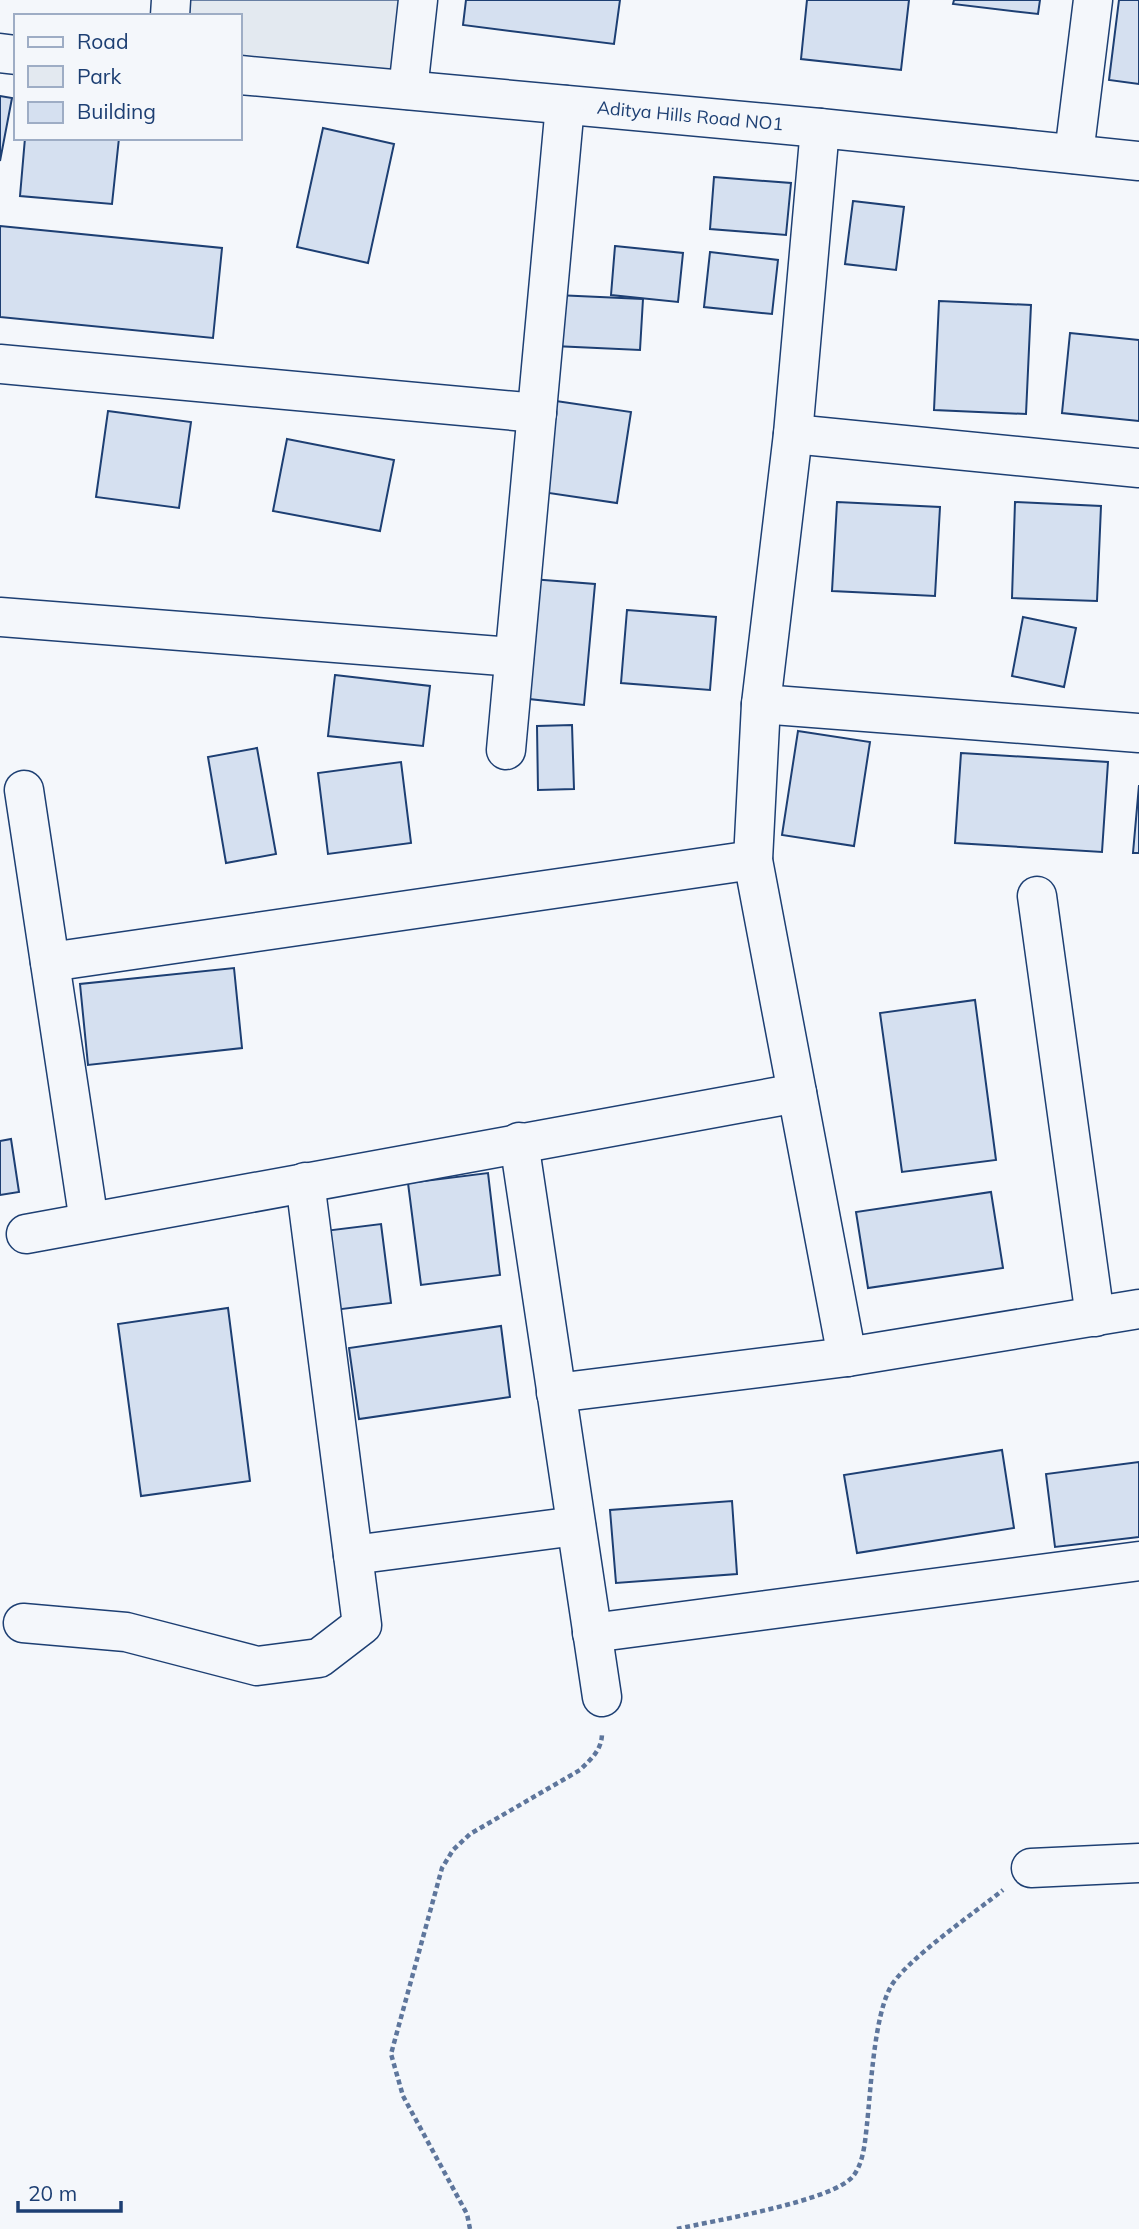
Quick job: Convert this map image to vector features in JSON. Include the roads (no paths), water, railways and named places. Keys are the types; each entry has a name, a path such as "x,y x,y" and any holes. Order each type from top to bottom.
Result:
{"street":[{"path":"408,90 418,0"},
{"path":"1074,154 1093,0"},
{"name":"Aditya Hills Road NO1","path":"242,75 820,128 1139,161"},
{"path":"506,750 565,105"},
{"path":"820,128 793,434 761,704 753,860 847,1357"},
{"path":"0,364 537,413"},
{"path":"793,434 1139,468"},
{"path":"0,617 514,657"},
{"path":"761,704 1139,733"},
{"path":"24,790 89,1222"},
{"path":"50,962 753,860"},
{"path":"1037,896 1095,1317"},
{"path":"26,1234 797,1093"},
{"path":"519,1142 602,1697"},
{"path":"23,1623 126,1632 257,1666 319,1658 362,1626 305,1182"},
{"path":"556,1393 847,1357 1139,1310"},
{"path":"353,1555 576,1526"},
{"path":"592,1633 1139,1561"},
{"path":"1031,1868 1139,1863"}]}
